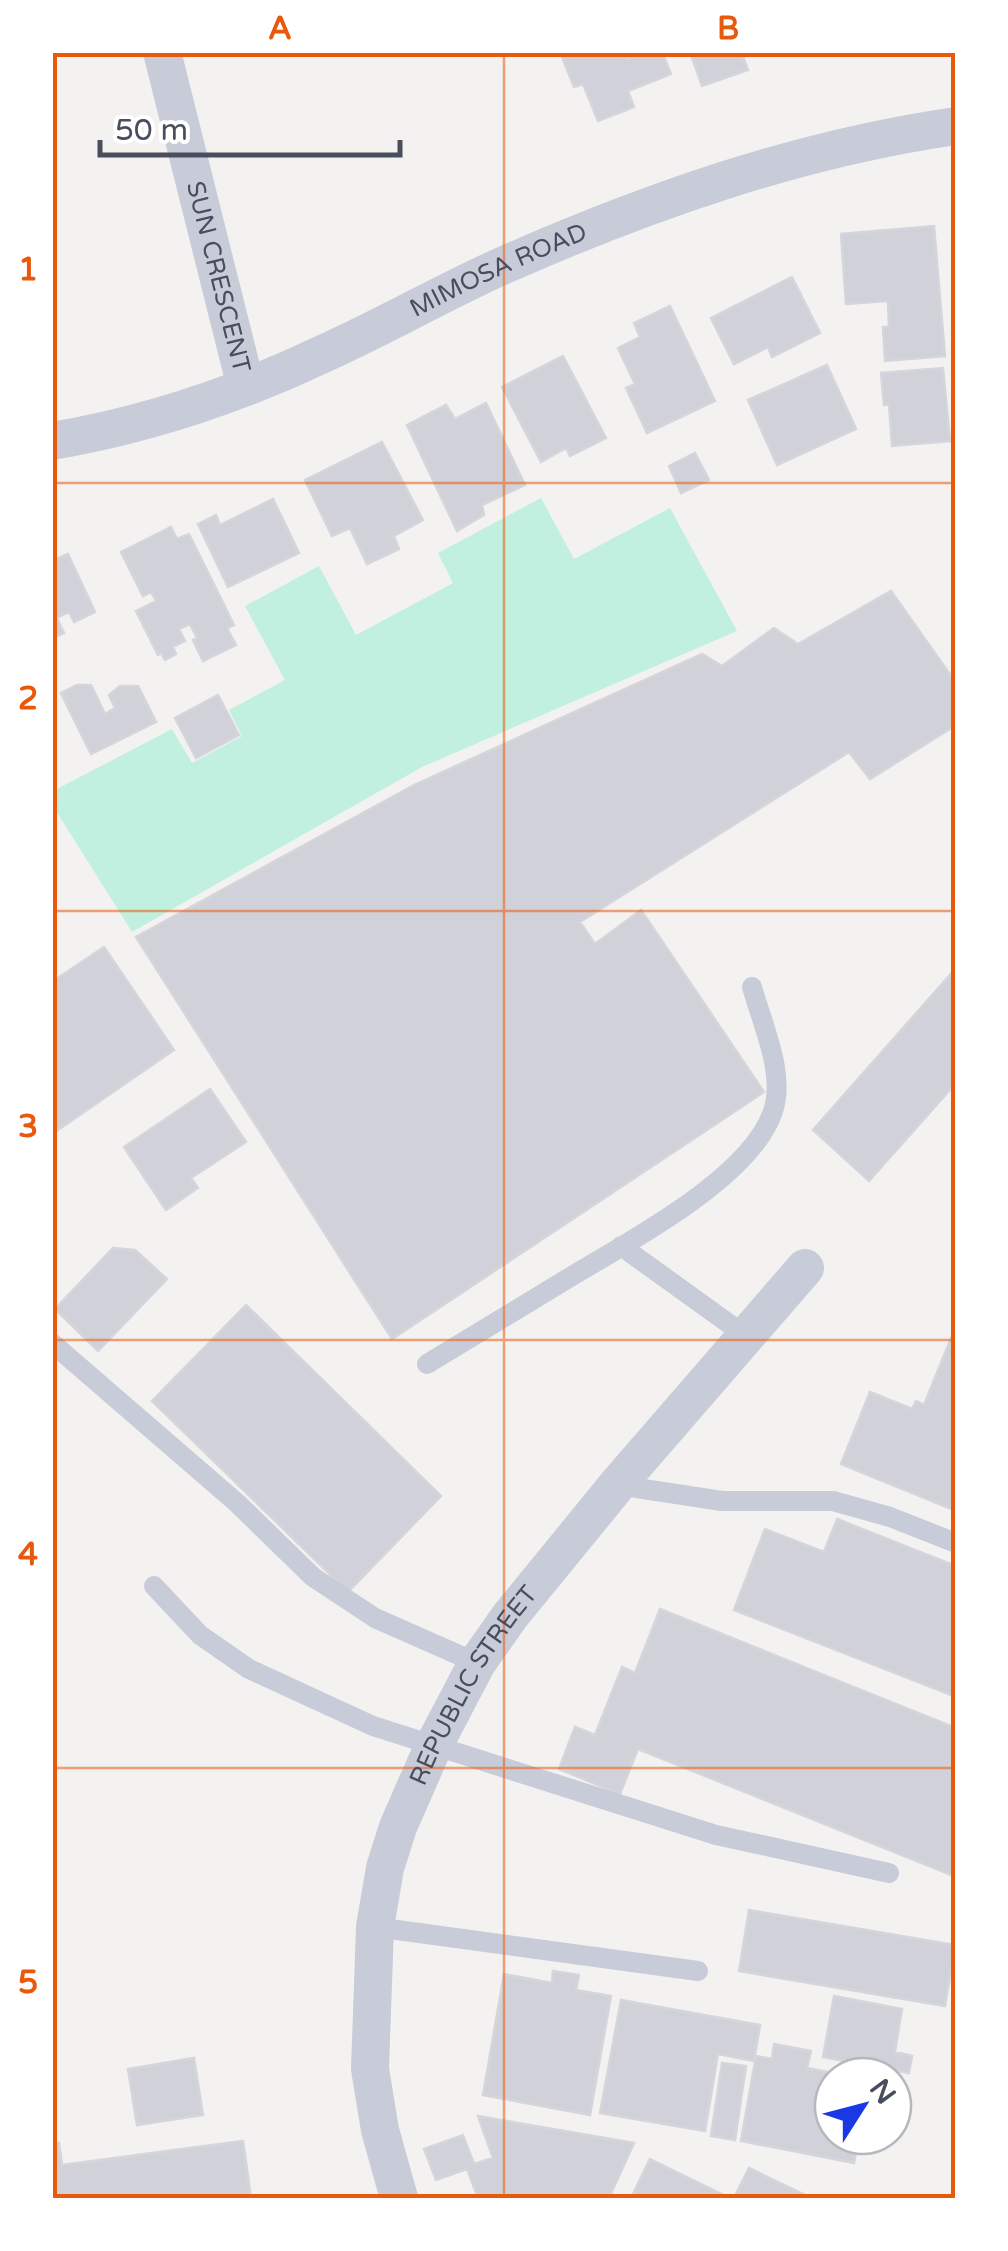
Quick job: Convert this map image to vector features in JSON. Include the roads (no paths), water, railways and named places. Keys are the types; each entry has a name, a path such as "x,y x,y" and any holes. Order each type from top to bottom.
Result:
{"street":[{"name":"SUN CRESCENT","path":"162,52 246,387"},
{"name":"MIMOSA ROAD","path":"52,441 161,416 246,387 323,355 498,268 678,194 816,154 956,126"},
{"name":"REPUBLIC STREET","path":"399,2198 380,2130 370,2070 375,1926 398,1827 433,1747 477,1663 510,1616 806,1268"}],"lane":[{"path":"427,1364 621,1246 717,1180 748,1153 768,1122 777,1093 752,987"},
{"path":"621,1246 746,1336"},
{"path":"52,1343 237,1503 313,1577 376,1618 477,1663"},
{"path":"618,1485 722,1501 832,1500 956,1543"},
{"path":"154,1586 200,1635 249,1669 373,1726 716,1835 889,1874"},
{"path":"375,1926 698,1970"}]}
